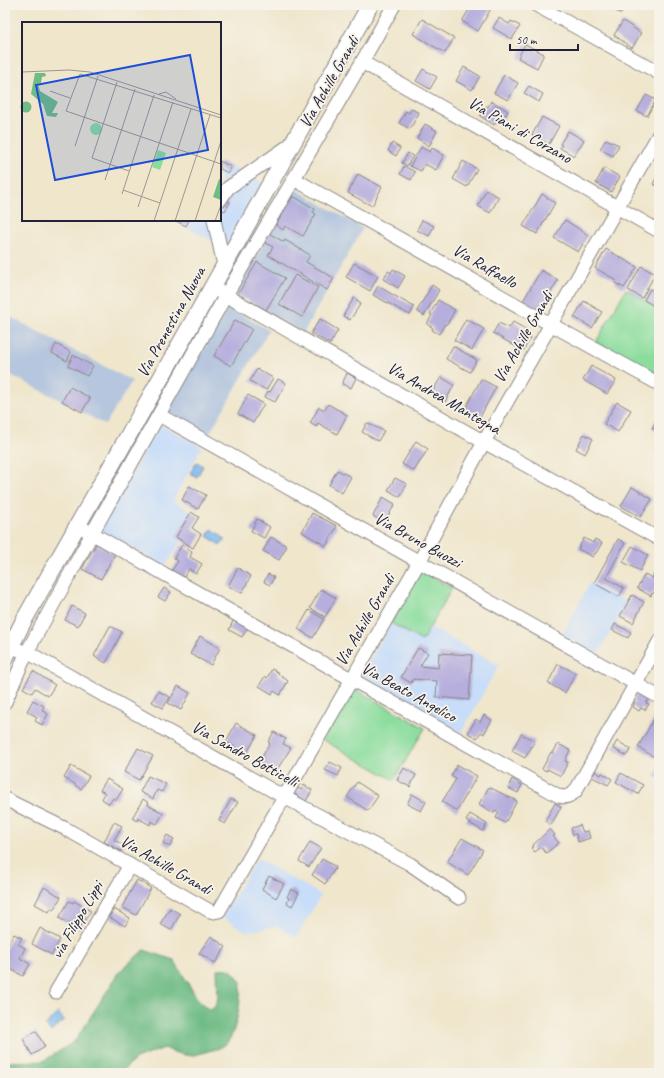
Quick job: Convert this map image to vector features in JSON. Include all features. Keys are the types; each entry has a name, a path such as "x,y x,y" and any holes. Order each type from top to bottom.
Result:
{"main road":[{"name":"Via Prenestina Nuova","path":"7,653 370,5"}],"street":[{"name":"Via Achille Grandi","path":"5,702 27,652 92,534 226,296 394,5"},
{"path":"536,5 659,73"},
{"name":"Via Piani di Corzano","path":"362,62 659,231"},
{"name":"Via Achille Grandi","path":"5,799 66,829 206,909 217,912 222,908 419,562 484,442 552,325 659,134"},
{"path":"221,198 228,188 294,142"},
{"name":"Via Raffaello","path":"294,179 659,384"},
{"path":"252,217 266,226"},
{"path":"214,221 224,265"},
{"name":"Via Andrea Mantegna","path":"211,288 659,539"},
{"name":"Via Bruno Buozzi","path":"159,415 659,697"},
{"name":"Via Beato Angelico","path":"77,526 563,797 569,796 575,792 636,684"},
{"path":"636,684 659,642"},
{"name":"Via Sandro Botticelli","path":"7,653 27,652 284,797 410,864 459,898"},
{"name":"via Filippo Lippi","path":"56,992 130,865"}],"shaded area":[{"path":"221,162 265,184 228,249 175,221 221,221"},
{"path":"295,189 363,228 303,333 235,293"},
{"path":"228,307 269,330 208,436 167,413"},
{"path":"5,314 132,381 105,425 5,372"},
{"path":"160,424 202,447 173,500 191,512 176,537 182,541 165,566 99,529"},
{"path":"590,583 628,603 597,655 562,635"},
{"path":"391,623 422,641 430,627 499,665 461,733 361,676"},
{"path":"257,858 321,895 296,938 277,926 247,932 222,917"}],"green space":[{"path":"626,289 659,309 659,378 596,342"},
{"path":"420,570 452,588 422,641 391,623"},
{"path":"353,688 425,728 394,780 323,740"},
{"path":"144,950 174,960 198,1000 208,1009 215,1007 218,998 217,970 229,969 236,975 241,982 240,998 235,1026 228,1042 220,1048 196,1055 176,1053 164,1048 136,1059 119,1073 5,1073 5,1062 44,1061 75,1041 120,971"}],"water":[{"path":"197,462 203,466 197,477 190,473"},
{"path":"212,529 225,539 220,545 207,536"},
{"path":"58,1013 64,1020 51,1032 45,1025"}],"building":[{"path":"472,5 488,5 492,7 478,31 462,21"},
{"path":"612,5 626,5 621,14 610,8"},
{"path":"499,18 509,24 511,21 520,26 512,39 493,28"},
{"path":"422,19 454,38 445,53 413,34"},
{"path":"623,21 641,33 632,48 614,35"},
{"path":"525,44 544,54 537,68 518,58"},
{"path":"464,67 480,76 472,90 456,81"},
{"path":"423,69 437,77 430,89 416,81"},
{"path":"504,75 518,83 508,100 494,93"},
{"path":"529,86 543,94 539,102 524,93"},
{"path":"646,95 656,100 647,116 637,111"},
{"path":"491,101 508,111 503,119 499,117 494,125 480,116"},
{"path":"412,109 419,113 410,129 399,123 406,111 409,113"},
{"path":"542,117 559,126 549,144 532,135"},
{"path":"425,124 437,131 429,146 417,138"},
{"path":"568,131 584,140 574,156 560,148 562,145 560,144"},
{"path":"606,139 619,145 613,156 600,149"},
{"path":"392,143 400,148 396,156 388,151"},
{"path":"421,147 430,152 432,148 444,155 436,170 425,164 421,171 410,166"},
{"path":"408,153 413,156 407,166 402,163"},
{"path":"463,161 477,169 467,187 453,179"},
{"path":"221,162 231,167 228,173 221,170"},
{"path":"404,166 415,172 411,180 400,174"},
{"path":"604,168 620,177 611,192 596,183"},
{"path":"659,173 659,187 653,184"},
{"path":"358,174 382,187 372,206 348,193"},
{"path":"486,190 499,197 490,213 478,206"},
{"path":"542,194 555,203 537,234 523,226"},
{"path":"293,196 315,209 313,212 316,214 303,236 285,226 283,230 276,225"},
{"path":"221,198 230,202 225,211 221,209"},
{"path":"422,220 434,226 429,236 417,230"},
{"path":"565,220 588,235 578,252 554,238"},
{"path":"176,221 188,221 186,226"},
{"path":"267,232 284,242 285,240 310,255 306,262 334,278 327,290 268,255 273,247 262,241"},
{"path":"606,249 637,267 624,288 615,283 616,280 595,268"},
{"path":"257,262 285,278 266,310 238,294"},
{"path":"354,263 378,276 370,291 346,277"},
{"path":"641,266 655,274 642,298 628,290"},
{"path":"393,269 405,276 398,288 383,279 388,271 391,273"},
{"path":"541,270 558,280 540,311 523,301"},
{"path":"295,275 318,287 302,317 279,304"},
{"path":"432,285 439,290 424,316 417,311"},
{"path":"378,286 414,307 410,315 373,295"},
{"path":"650,289 657,293 659,289 659,309 644,300"},
{"path":"354,298 361,303 350,320 343,316"},
{"path":"438,300 455,310 439,334 432,330 433,328 427,324 432,315 430,314"},
{"path":"584,301 602,312 592,328 574,317"},
{"path":"320,319 338,330 330,344 311,333"},
{"path":"466,319 484,329 472,350 454,340"},
{"path":"235,320 252,329 231,366 214,356"},
{"path":"513,322 527,330 525,333 531,337 523,351 493,333 499,323 509,328"},
{"path":"56,344 71,352 67,361 52,353"},
{"path":"453,346 477,360 470,372 446,359"},
{"path":"73,355 93,366 87,376 68,366"},
{"path":"591,366 616,380 607,394 583,380"},
{"path":"257,369 273,378 266,390 250,381"},
{"path":"347,373 356,378 351,388 342,384"},
{"path":"441,377 454,385 445,402 431,394"},
{"path":"278,379 286,383 275,402 265,397"},
{"path":"481,379 496,387 479,419 464,411"},
{"path":"70,387 90,398 82,412 62,401"},
{"path":"248,395 264,404 253,423 238,414"},
{"path":"617,402 631,410 618,432 604,424"},
{"path":"328,404 347,415 337,434 318,423 316,427 310,423 319,407 325,410"},
{"path":"659,415 659,432 652,428"},
{"path":"367,423 384,431 378,441 362,432"},
{"path":"584,434 593,439 585,454 576,449"},
{"path":"416,441 428,449 414,471 402,464"},
{"path":"337,470 351,477 342,493 329,485"},
{"path":"395,478 407,484 400,497 388,490"},
{"path":"189,486 206,495 198,509 182,500"},
{"path":"632,487 652,499 641,517 621,506"},
{"path":"383,497 395,504 384,523 373,516"},
{"path":"191,512 199,517 192,528 201,534 193,548 176,537"},
{"path":"312,513 337,526 326,546 302,532"},
{"path":"257,519 270,527 264,538 251,531"},
{"path":"271,537 287,546 279,560 263,551"},
{"path":"584,538 593,543 595,539 602,543 593,557 578,549"},
{"path":"618,539 625,543 606,578 624,588 619,597 594,583"},
{"path":"96,544 115,554 101,579 82,569"},
{"path":"182,545 192,552 190,557 202,564 196,574 189,569 184,577 172,570 178,561 174,558"},
{"path":"632,546 648,555 640,571 623,562"},
{"path":"659,565 659,584 651,596 637,588 645,574 652,578"},
{"path":"238,568 251,576 242,593 228,586"},
{"path":"268,574 274,577 270,585 264,582"},
{"path":"164,588 171,592 165,601 158,597"},
{"path":"321,589 336,598 325,617 310,608"},
{"path":"632,595 644,602 633,623 620,616"},
{"path":"72,606 85,613 78,626 65,620"},
{"path":"309,610 324,619 313,638 298,629"},
{"path":"234,619 248,627 242,637 229,630"},
{"path":"615,624 631,632 628,638 612,630"},
{"path":"110,626 122,632 106,663 94,656"},
{"path":"200,636 220,648 211,665 190,654"},
{"path":"418,648 428,653 420,666 438,668 439,653 472,655 469,700 436,697 437,681 413,679 411,683 401,677"},
{"path":"558,664 576,673 565,693 548,683"},
{"path":"272,669 288,681 280,695 274,691 272,694 259,686 265,676 267,678"},
{"path":"33,671 55,685 48,696 35,688 32,693 23,688"},
{"path":"178,686 190,693 181,710 168,703"},
{"path":"158,691 170,697 163,708 152,702"},
{"path":"638,693 649,699 646,703 649,704 645,710 641,708 639,711 633,707 635,702 633,701"},
{"path":"33,700 44,706 42,710 48,714 42,725 35,721 37,717 27,711"},
{"path":"484,715 492,720 484,734 481,732 477,738 468,733 476,719 480,722"},
{"path":"659,716 659,760 638,747 655,717 658,719"},
{"path":"236,723 257,735 247,753 226,742"},
{"path":"274,732 286,739 283,744 291,748 276,771 259,762 270,743 268,742"},
{"path":"521,734 535,741 525,758 512,751"},
{"path":"617,741 631,749 626,756 613,748"},
{"path":"558,744 570,750 565,761 568,762 561,776 547,769 547,771 542,769 551,752 553,753"},
{"path":"138,748 153,756 139,780 124,772"},
{"path":"330,762 342,768 338,776 325,770"},
{"path":"457,765 477,776 457,811 442,802 456,779 451,776"},
{"path":"71,766 89,776 81,789 64,778"},
{"path":"404,768 416,775 410,787 397,780"},
{"path":"659,768 659,779 654,776"},
{"path":"595,771 612,779 608,785 592,777"},
{"path":"621,773 643,785 638,794 616,782"},
{"path":"148,776 166,784 162,792 157,790 153,799 140,792"},
{"path":"107,779 123,789 116,800 113,798 109,804 102,799 105,793 100,790"},
{"path":"512,779 522,785 518,793 508,788"},
{"path":"357,782 378,796 368,811 347,797"},
{"path":"304,785 312,790 306,801 293,793 298,788 301,790"},
{"path":"489,787 517,801 505,823 496,818 499,812 496,810 494,813 479,804"},
{"path":"412,794 426,802 421,811 407,804"},
{"path":"143,799 149,803 148,805 163,813 157,824 151,821 150,825 138,818 137,821 132,818"},
{"path":"231,799 238,802 225,824 219,821"},
{"path":"555,803 561,807 551,825 545,821"},
{"path":"470,814 487,824 483,831 466,821"},
{"path":"114,822 122,826 114,840 124,845 121,851 104,842"},
{"path":"580,825 583,832 588,831 590,838 578,842 576,834 573,835 571,828"},
{"path":"550,829 555,835 553,836 559,843 546,853 541,847 535,852 531,848"},
{"path":"167,835 174,839 170,847 163,843"},
{"path":"462,838 483,850 468,875 447,862"},
{"path":"310,842 321,848 309,867 299,861"},
{"path":"322,859 336,867 325,884 312,875"},
{"path":"269,876 284,884 276,898 262,889"},
{"path":"137,880 151,888 136,915 122,907"},
{"path":"44,887 61,897 53,910 51,908 49,912 35,904"},
{"path":"291,889 299,893 292,906 287,903 289,898 287,897"},
{"path":"69,901 73,903 74,901 91,911 79,929 59,918"},
{"path":"170,908 180,914 171,930 160,924"},
{"path":"114,909 130,918 125,926 109,917"},
{"path":"40,928 60,939 52,955 32,944"},
{"path":"14,934 22,938 18,944 25,948 20,958 30,964 23,976 5,966 5,949"},
{"path":"211,936 226,947 215,963 199,953"},
{"path":"36,1031 45,1047 32,1055 23,1039"}]}
